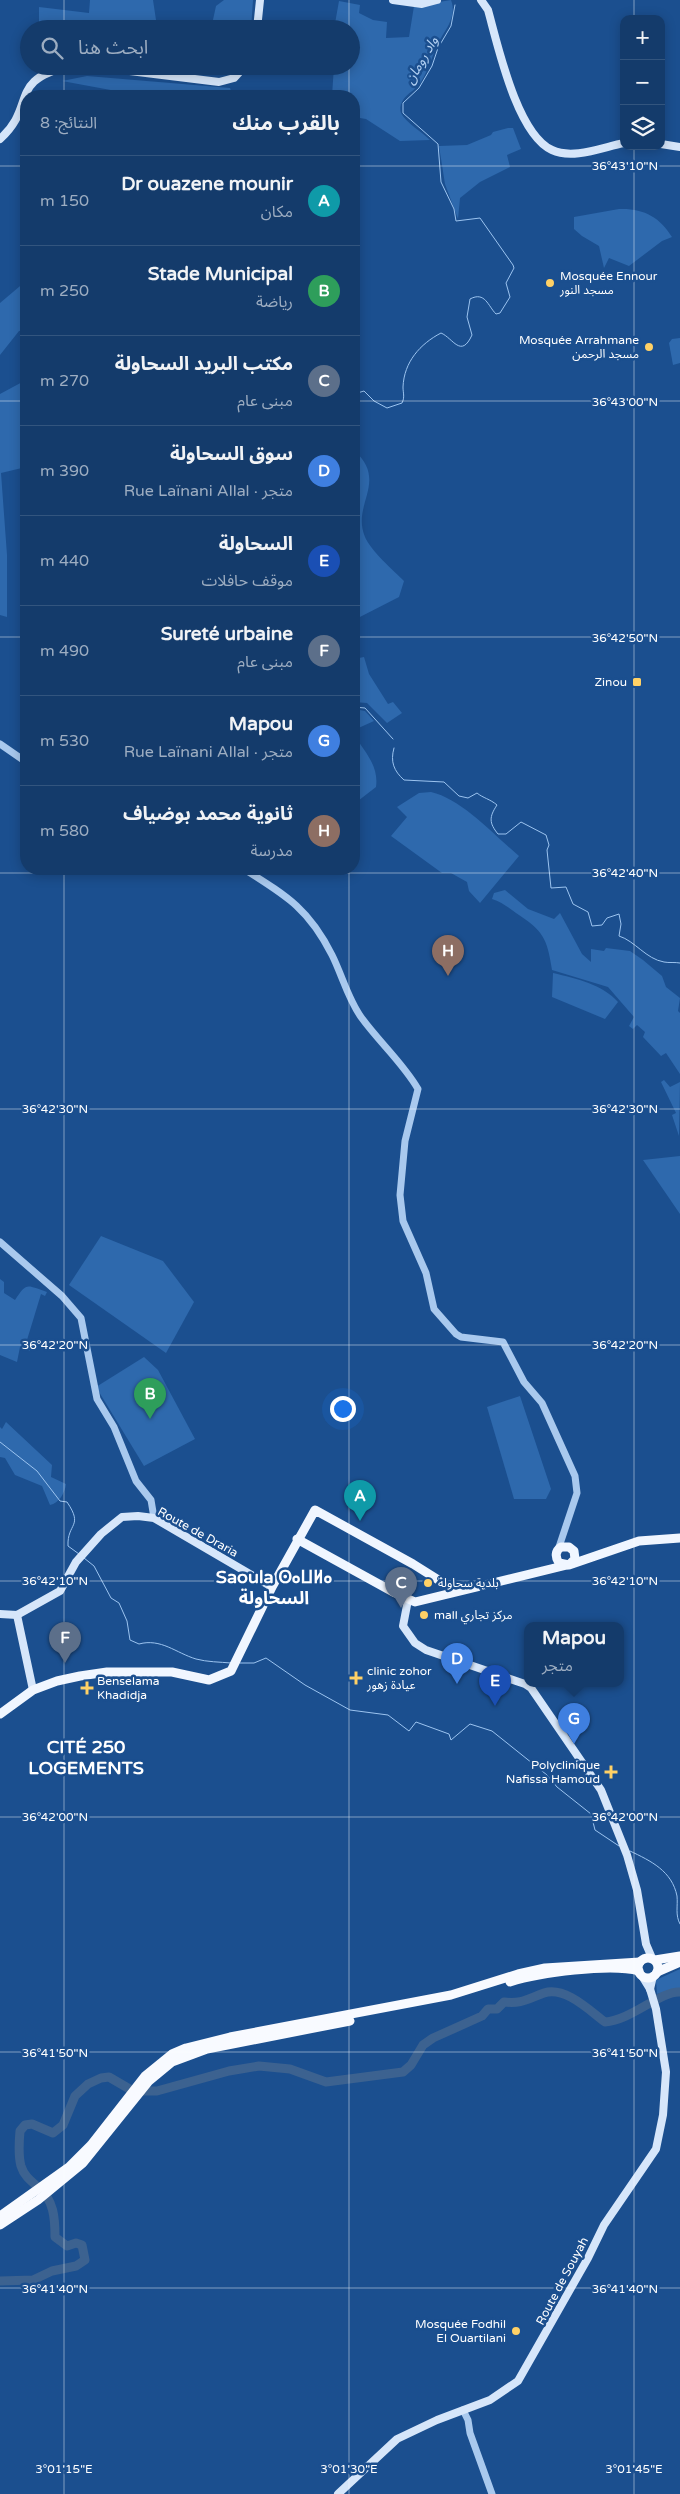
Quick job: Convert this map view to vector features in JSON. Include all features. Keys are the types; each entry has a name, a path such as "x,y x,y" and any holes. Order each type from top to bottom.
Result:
{"highway":[{"path":"641,1967 654,1959 680,1956"},
{"path":"654,1959 658,1967 655,1974"},
{"path":"655,1974 680,1962"},
{"path":"0,2225 36,2197 82,2155 147,2078 172,2054 210,2041 451,1995 518,1974 545,1968 641,1967 655,1974"},
{"path":"0,2216 36,2197"}],"main road":[{"path":"258,20 260,0"},
{"path":"393,0 422,4 437,0"},
{"path":"481,0 488,10 519,110 531,132 552,150 568,153 620,144"},
{"path":"28,90 33,81 41,75"},
{"path":"162,75 219,82 234,78 237,75"},
{"path":"0,140 12,129 20,108"},
{"path":"665,145 680,148"},
{"path":"0,1714 33,1690 57,1681 107,1672 172,1672 209,1680 231,1671 272,1586 315,1510 413,1564 456,1591"},
{"name":"Route de Draria","path":"17,1615 60,1591 76,1562 122,1517 154,1518 272,1586"},
{"path":"297,1539 408,1600 425,1601 456,1591 568,1565 642,1540 680,1538"},
{"path":"548,1570 557,1552 563,1546 586,1552 607,1552"},
{"path":"568,1565 575,1556 570,1547"},
{"path":"557,1552 559,1563 568,1565"},
{"path":"408,1600 403,1626 414,1643 426,1650 524,1684"},
{"path":"0,1614 17,1615 33,1690"},
{"path":"530,1687 599,1785 627,1855 637,1890 646,1944 654,1959"},
{"path":"641,1967 646,1944"},
{"name":"Route de Souyah","path":"338,2494 397,2439 490,2400 518,2381 526,2370 588,2258 604,2225 632,2181 656,2149 664,2116 666,2072 656,2009 641,1967"},
{"path":"650,1990 655,1974"}],"street":[{"path":"0,744 20,758"},
{"path":"253,875 295,902 314,924 332,954 360,1015 388,1052 412,1077 418,1089 405,1141 400,1195 403,1221 428,1282 434,1308 456,1334 461,1337 503,1342 524,1382 542,1403 554,1424 575,1476 577,1488 557,1552"},
{"path":"0,1242 69,1304 81,1318 97,1398 114,1427 136,1482 151,1500 154,1518"},
{"path":"562,1538 570,1547"},
{"path":"463,2410 492,2494"}],"shaded area":[{"path":"90,0 153,0 156,20 39,20 39,7 89,13"},
{"path":"224,0 253,0 252,20 213,20 216,6"},
{"path":"451,0 453,13 421,81 401,103 403,117 430,140 400,141 366,119 360,118 360,90 332,90 333,75 360,75 360,20 336,20 339,1 360,5 359,13 373,20 387,22 386,38 409,37 414,6"},
{"path":"87,76 230,88 231,90 111,90 62,81"},
{"path":"513,128 521,149 507,155 510,167 480,182 460,198 458,219 445,184 439,146 467,145 491,135 493,132"},
{"path":"619,209 636,210 650,215 662,224 672,237 662,241 629,266 609,258 604,268 599,246 574,229 574,217"},
{"path":"20,286 20,331 0,355 0,303"},
{"path":"680,338 680,363 673,365 669,343 672,339"},
{"path":"20,383 20,468 1,473 7,555 7,617 0,615 0,394"},
{"path":"360,457 369,472 369,483 362,514 365,537 377,554 404,581 399,597 360,617"},
{"path":"364,657 369,674 388,704 393,702 402,713 387,723 367,703 360,702 360,658"},
{"path":"360,710 365,711 374,721 360,727"},
{"path":"360,744 373,766 376,787 360,799"},
{"path":"431,792 443,796 466,810 519,856 480,903 469,891 467,882 451,873 442,873 391,836 407,817 397,807 419,793"},
{"path":"505,890 528,909 554,919 560,913 582,954 591,962 591,949 604,951 606,948 630,951 662,976 666,987 680,998 678,1011 680,1013 680,1074 666,1053 661,1056 643,1037 645,1032 637,1025 633,1029 629,1026 634,1017 608,987 552,970 546,942 538,930 525,919 492,899 494,893"},
{"path":"553,973 597,986 618,1002 605,1019 552,997"},
{"path":"664,1080 670,1087 680,1082 679,1136 672,1115 676,1113 661,1082"},
{"path":"680,1156 680,1214 643,1160"},
{"path":"101,1236 163,1261 194,1302 166,1353 69,1285"},
{"path":"0,1279 4,1282 4,1293 15,1300 22,1290 28,1287 47,1292 45,1296 41,1294 27,1340 33,1343 30,1351 20,1347 17,1362 0,1355"},
{"path":"144,1357 158,1370 195,1439 144,1466 96,1387"},
{"path":"520,1396 551,1489 546,1499 514,1499 487,1407"},
{"path":"6,1422 52,1465 51,1477 66,1484 63,1494 56,1502 50,1505 42,1486 15,1475 5,1458 0,1457 0,1427 2,1429"},
{"path":"680,1969 680,1988 657,1994 656,1980"}],"waterway":[{"name":"واد رومان","path":"360,392 364,391 374,401 387,408 402,403 406,370 420,348 441,333 457,345 464,346 472,335 467,317 470,299 475,297 483,298 496,314 500,313 510,297 506,283 514,268 513,265 480,218 456,221 454,209 441,182 438,144 403,113 403,103 419,88 432,66 438,48 451,26 455,5"},
{"path":"360,708 365,708 393,739"},
{"path":"394,748 392,758 394,766 404,780 444,782 459,796 468,798 477,793 497,805 491,820 498,834 506,834 521,822 546,835 549,845 547,850 551,888 566,887 573,904 588,912 592,926 602,925 607,918 619,914 621,924 619,936 658,960 680,963"},
{"path":"0,1442 37,1471 60,1501 67,1502 72,1510 75,1521 68,1539 68,1546 79,1554"},
{"path":"84,1558 94,1566 111,1598 119,1603 127,1621 130,1640 139,1644 154,1643 200,1660 231,1663"},
{"path":"240,1663 254,1663 266,1658 305,1685 350,1710 388,1715 409,1731 416,1722 449,1734 451,1740 470,1724 492,1731 547,1775 557,1787 591,1814 595,1830 619,1846"},
{"path":"630,1851 653,1863 671,1880 677,1896 677,1914 680,1924"},
{"path":"0,2281 33,2280 52,2271 76,2266 85,2260 82,2245 76,2243 67,2246 55,2237 54,2216 50,2204 43,2192 22,2170 19,2153 20,2131 25,2125 32,2124 53,2133 63,2125 75,2096 88,2084 101,2078 109,2077 133,2091 157,2091 229,2071 259,2066 290,2069 326,2082 403,2072 411,2065 423,2045 433,2038 482,2016 488,2009 497,2009 504,2002 520,2002 544,1993 560,1993 576,2000 605,2022 625,2016 664,1996 680,1992"}],"place":[{"name":"Mosquée Ennour مسجد النور","path":"550,283"},
{"name":"Mosquée Arrahmane مسجد الرحمن","path":"649,347"},
{"name":"Zinou","path":"637,682"},
{"name":"ثانوية محمد بوضياف","path":"448,976"},
{"name":"Stade Municipal","path":"150,1419"},
{"name":"Dr ouazene mounir","path":"360,1521"},
{"name":"بلدية سحاولة","path":"428,1583"},
{"name":"مكتب البريد السحاولة","path":"401,1608"},
{"name":"mall مركز تجاري","path":"424,1615"},
{"name":"Sureté urbaine","path":"65,1663"},
{"name":"clinic zohor عيادة زهور","path":"356,1678"},
{"name":"سوق السحاولة","path":"457,1684"},
{"name":"Benselama Khadidja","path":"87,1688"},
{"name":"السحاولة","path":"495,1706"},
{"name":"Mapou","path":"574,1744"},
{"name":"Polyclinique Nafissa Hamoud","path":"611,1772"},
{"name":"Mosquée Fodhil El Ouartilani","path":"516,2331"}],"district":[{"name":"Saoula ⵙⴰⵡⵍⴰ السحاولة","path":"274,1587"},
{"name":"CITÉ 250 LOGEMENTS","path":"86,1757"}]}
